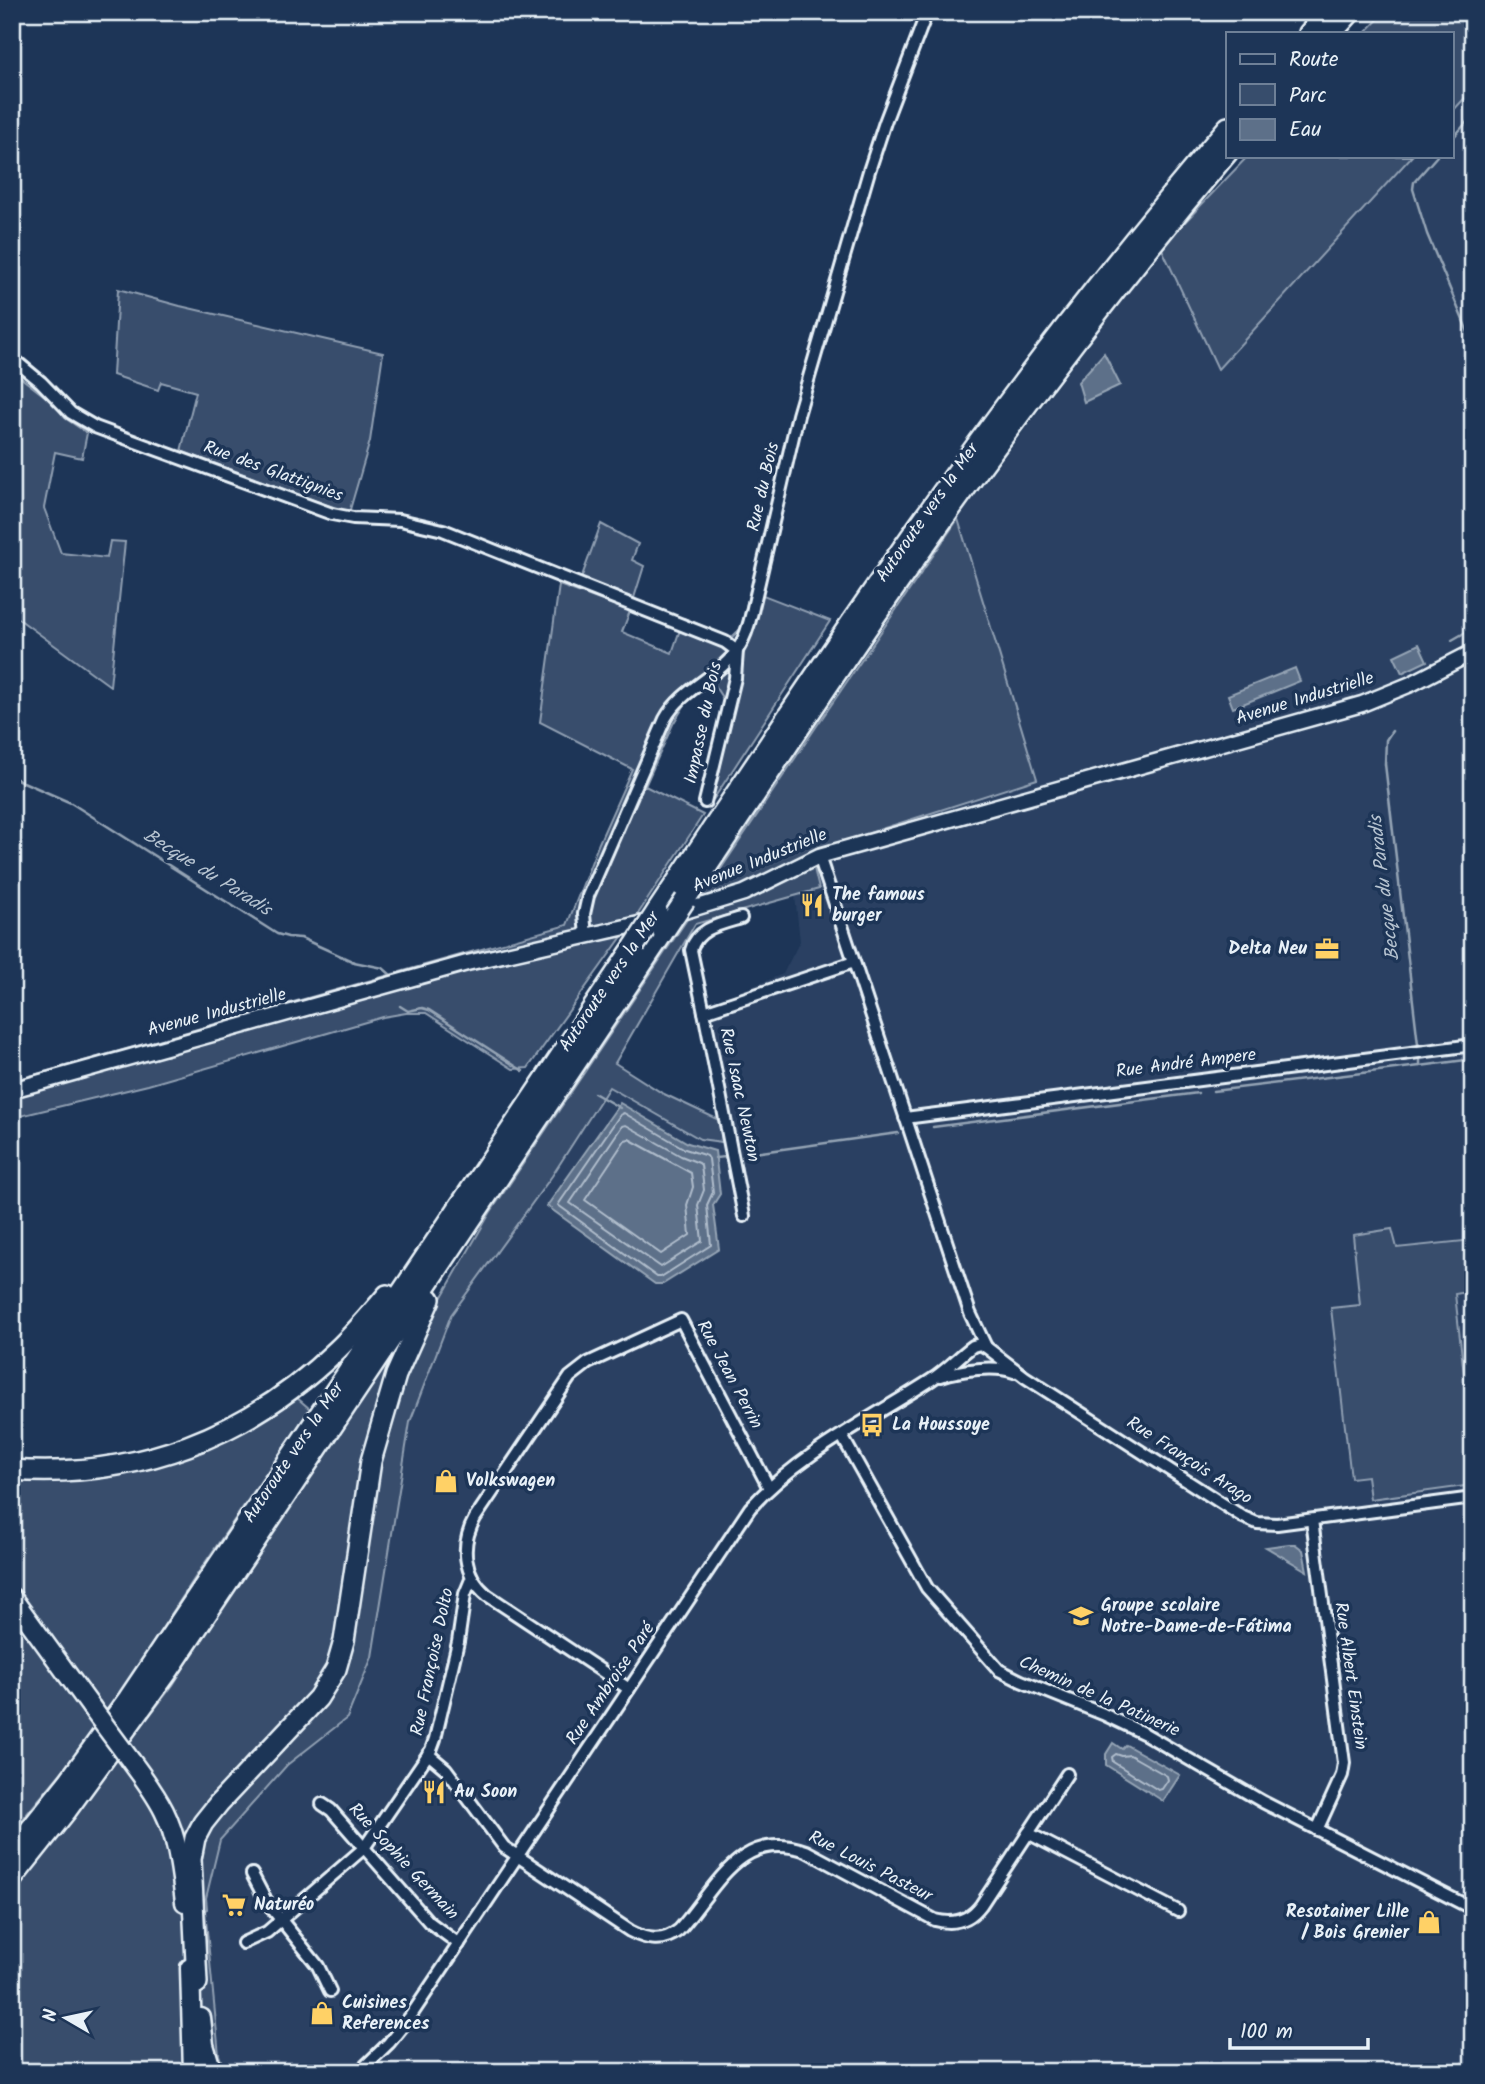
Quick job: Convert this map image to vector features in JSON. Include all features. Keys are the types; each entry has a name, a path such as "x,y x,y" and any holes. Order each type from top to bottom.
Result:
{"highway":[{"path":"1311,32 1328,12"},
{"path":"1333,32 1351,12"},
{"name":"Autoroute vers la Mer","path":"12,1852 75,1773 128,1699 886,571 979,441 1094,290 1226,129"},
{"path":"12,1879 146,1703 872,621 953,505 1111,295 1226,154"},
{"path":"197,1983 191,1858 195,1838 203,1823 219,1804 318,1698 336,1669 344,1641 371,1461 386,1406 419,1321 478,1209"},
{"path":"12,1470 65,1471 141,1462 185,1448 228,1429 275,1402 311,1374 356,1331 414,1260 429,1252"}],"main road":[{"path":"16,1605 155,1795 170,1827 179,1860 188,1926 193,2072"},
{"path":"190,1949 204,2045 212,2072"}],"street":[{"name":"Rue du Bois","path":"586,936 584,914 588,895 665,719 679,700 737,651 750,621 798,415 880,136 927,12"},
{"name":"Rue des Glattignies","path":"12,358 75,416 94,427 332,514 353,518 400,520 443,530 725,642 737,651"},
{"name":"Impasse du Bois","path":"705,802 735,678 737,651"},
{"name":"Avenue Industrielle","path":"12,1090 474,961 664,918 753,889 819,856 1351,708 1411,684 1473,652"},
{"name":"Rue François Arago","path":"819,856 970,1313 987,1348 1025,1377 1250,1521 1270,1525 1473,1498"},
{"path":"704,1012 691,950 693,942 703,932 741,918"},
{"name":"Rue Isaac Newton","path":"744,1216 704,1012 854,962"},
{"name":"Rue André Ampere","path":"905,1118 1473,1045"},
{"name":"Rue François Arago","path":"968,1350 972,1332 970,1313"},
{"name":"Rue Jean Perrin","path":"472,1577 466,1553 472,1524 574,1373 588,1363 681,1320 769,1488"},
{"path":"977,1344 987,1348 992,1356 990,1363 979,1370 970,1368 966,1363 968,1350 977,1344"},
{"name":"Rue Ambroise Paré","path":"359,2072 406,2023 741,1521 769,1488 794,1466 935,1378 968,1350"},
{"name":"Rue François Arago","path":"979,1370 1003,1369 1025,1377"},
{"name":"Rue Ambroise Paré","path":"935,1378 979,1370"},
{"name":"Chemin de la Patinerie","path":"842,1436 927,1588 995,1667 1020,1681 1103,1714 1154,1739 1245,1792 1473,1909"},
{"name":"Rue Albert Einstein","path":"1312,1520 1344,1763 1342,1775 1317,1830"},
{"path":"472,1577 487,1595 629,1689"},
{"name":"Rue Françoise Dolto","path":"243,1943 262,1936 364,1849 428,1754 435,1739 458,1642 464,1594 472,1577"},
{"name":"Rue Louis Pasteur","path":"428,1754 443,1766 501,1843 518,1857 630,1931 642,1937 659,1939 670,1937 679,1930 740,1858 760,1848 775,1845 806,1852 935,1920 960,1921 977,1910 1067,1774"},
{"name":"Rue Sophie Germain","path":"322,1804 331,1810 429,1922 458,1944"},
{"path":"1028,1833 1178,1911"},
{"path":"252,1874 262,1896 318,1966 330,1991"},
{"name":"Rue Ambroise Paré","path":"353,2072 369,2062"}],"shaded area":[{"path":"1473,89 1473,2061 1464,2072 225,2072 219,2055 205,1910 220,1840 287,1765 347,1718 372,1657 410,1422 451,1315 552,1176 609,1087 700,1139 722,1142 699,1008 783,974 800,941 795,896 818,889 809,852 1037,779 958,519 1161,247 1219,368 1410,158 1454,158 1454,110"}],"green space":[{"path":"1385,12 1473,12 1473,89 1454,110 1454,32 1366,32"},
{"path":"1246,158 1410,158 1218,369 1161,247"},
{"path":"118,289 383,353 370,441 349,513 181,451 196,392 161,382 158,390 113,375"},
{"path":"12,371 55,404 65,418 87,433 82,458 55,452 44,508 61,553 107,558 110,541 125,542 110,686 12,614"},
{"path":"958,519 1037,779 810,852 819,889 695,924 615,1063 662,1093 719,1120 722,1142 700,1139 609,1087 552,1176 451,1315 410,1422 372,1657 347,1718 287,1765 220,1840 205,1910 219,2055 225,2072 12,2072 12,1895 173,1685 237,1582 401,1337 417,1340 490,1213"},
{"path":"601,524 638,544 632,560 644,566 634,598 581,579"},
{"path":"559,585 630,611 622,632 672,653 684,618 731,638 741,628 750,590 830,621 713,800 732,713 712,682 686,703 673,724 645,786 703,815 636,917 528,1068 513,1069 426,1013 406,1013 383,1017 148,1085 12,1118 12,1081 567,925 632,769 540,722"},
{"path":"1392,1229 1397,1248 1473,1240 1473,1291 1455,1294 1473,1455 1473,1485 1370,1499 1367,1476 1351,1478 1331,1308 1360,1305 1353,1235"},
{"path":"296,1397 310,1409 196,1576 106,1715 12,1584 12,1476 112,1475"},
{"path":"12,1612 97,1729 12,1832"}],"water":[{"path":"1104,353 1120,385 1084,402 1078,382"},
{"path":"1419,644 1427,661 1402,673 1394,656"},
{"path":"1295,668 1300,681 1233,708 1228,695"},
{"path":"620,1103 688,1143 715,1151 720,1194 713,1205 719,1249 663,1284 655,1284 547,1206"},
{"path":"1295,1544 1303,1550 1307,1571 1266,1547"},
{"path":"1113,1743 1122,1749 1126,1745 1180,1775 1163,1801 1106,1765 1106,1754"}],"waterway":[{"name":"Becque du Paradis","path":"1454,137 1473,115"},
{"name":"Becque du Paradis","path":"1435,158 1414,182 1413,189 1427,234 1473,344"},
{"name":"Becque du Paradis","path":"1452,640 1473,628"},
{"name":"Becque du Paradis","path":"1392,731 1386,740 1385,764 1418,1044"},
{"name":"Becque du Paradis","path":"12,777 71,803 277,934 301,938 354,962 383,968 392,976"},
{"name":"Becque du Paradis","path":"400,1006 408,1011 422,1008 429,1010 523,1071"},
{"path":"1420,1066 1473,1059"},
{"name":"Becque du Paradis","path":"1213,1091 1420,1066 1420,1060"},
{"name":"Becque du Paradis","path":"594,1093 620,1108"},
{"name":"Becque du Paradis","path":"933,1127 1198,1093"},
{"name":"Becque du Paradis","path":"747,1154 898,1133"},
{"name":"Becque du Paradis","path":"715,1158 726,1157"}],"place":[{"name":"The famous burger","path":"812,905"},
{"name":"Delta Neu","path":"1327,949"},
{"name":"La Houssoye","path":"872,1425"},
{"name":"Volkswagen","path":"446,1481"},
{"name":"Groupe scolaire Notre-Dame-de-Fátima","path":"1081,1616"},
{"name":"Au Soon","path":"434,1792"},
{"name":"Naturéo","path":"234,1905"},
{"name":"Resotainer Lille / Bois Grenier","path":"1429,1922"},
{"name":"Cuisines References","path":"322,2013"}]}
